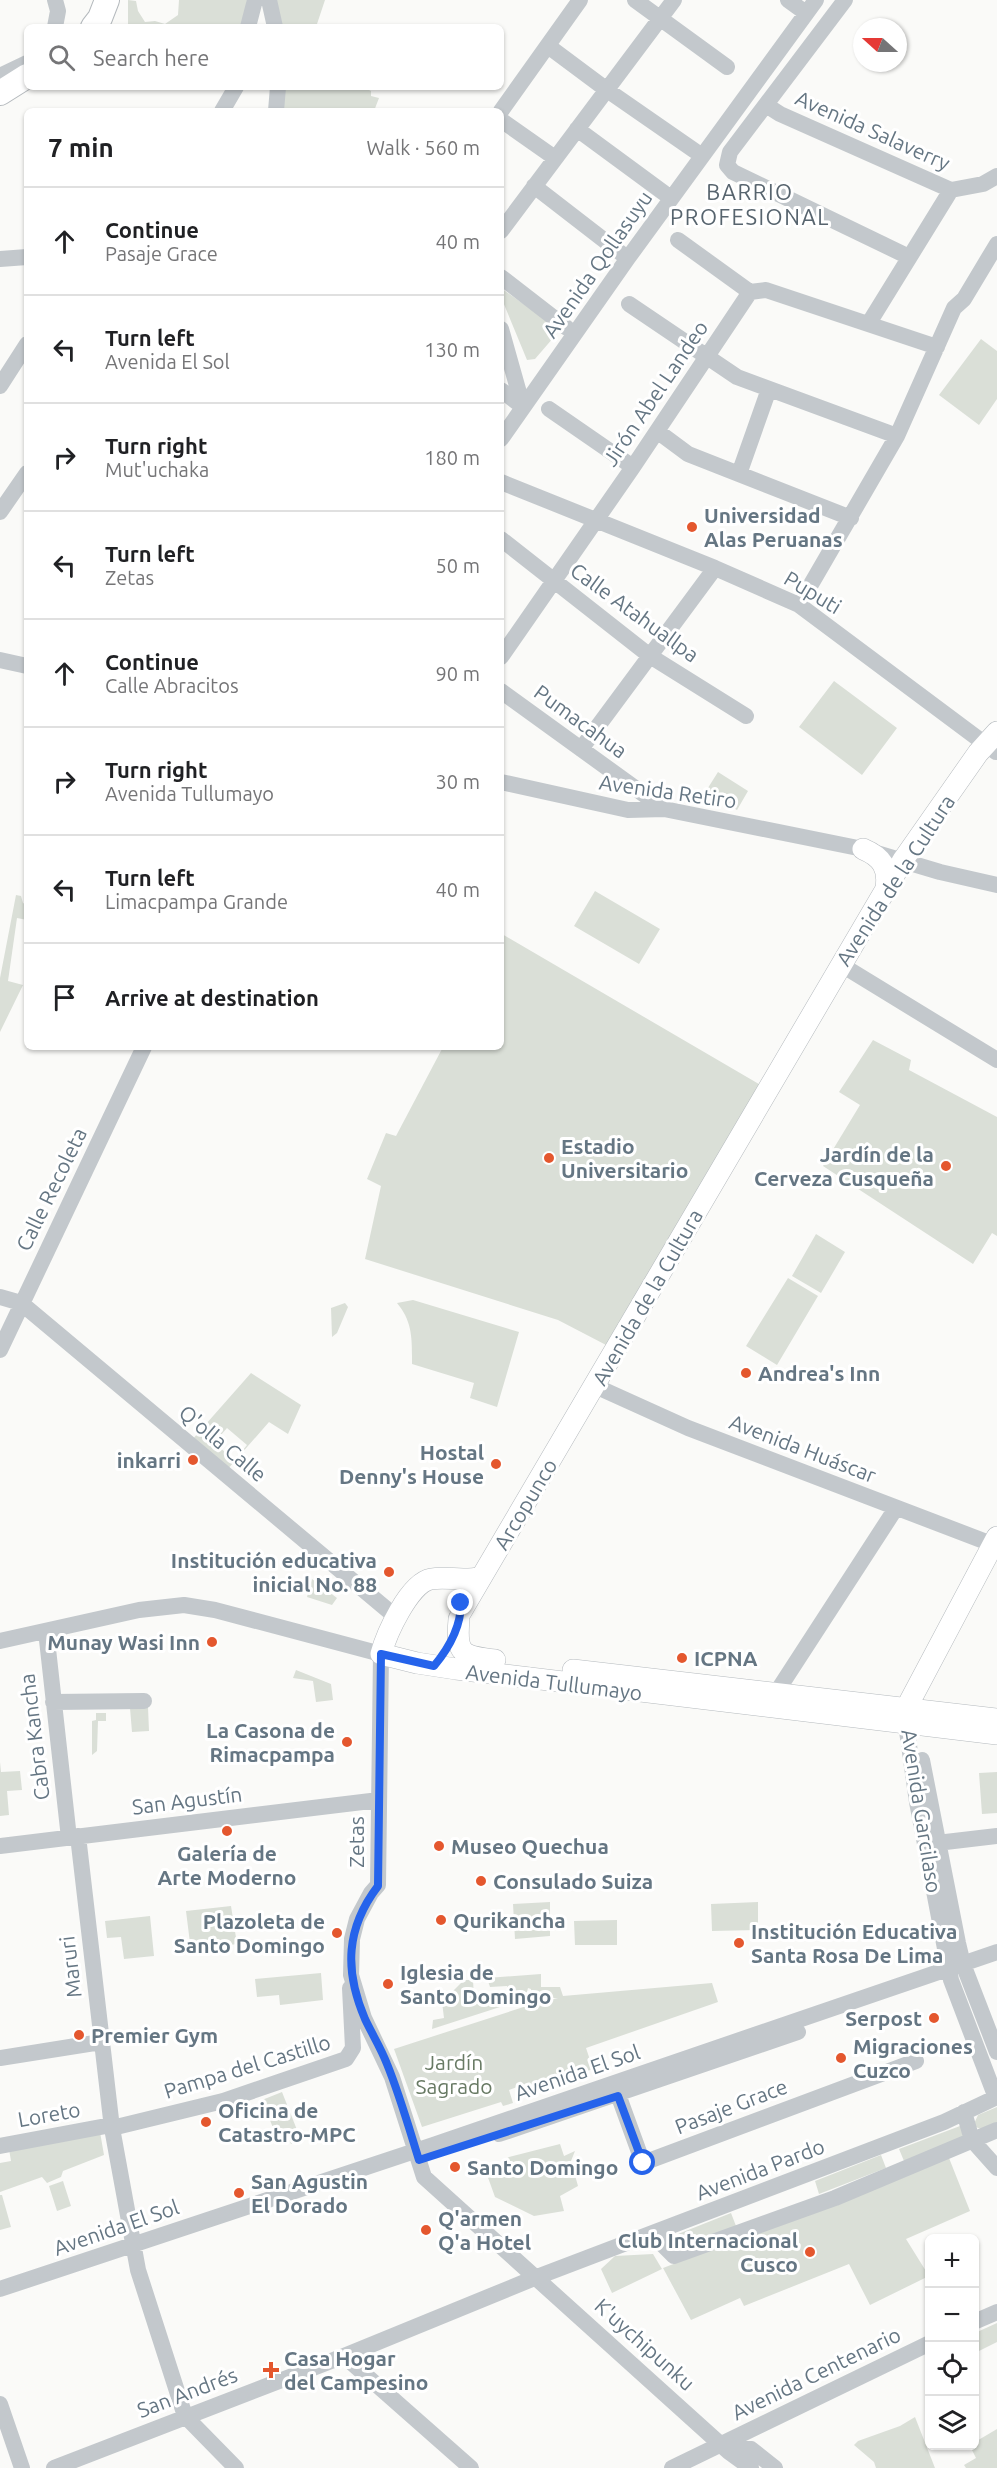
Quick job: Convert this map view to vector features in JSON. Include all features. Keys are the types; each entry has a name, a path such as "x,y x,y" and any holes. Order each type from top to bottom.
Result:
{"highway":[{"path":"95,24 107,0"},
{"path":"0,93 24,78"}],"main road":[{"name":"Avenida de la Cultura","path":"596,1391 621,1368 725,1175 846,967 909,862 991,744"},
{"path":"863,849 881,860 886,868 888,878 886,888"},
{"name":"Avenida de la Cultura","path":"846,967 886,888 909,862"},
{"name":"Arcopunco","path":"434,1666 447,1648 460,1615 481,1577 596,1391"},
{"name":"Avenida Garcilaso","path":"914,1716 910,1701 996,1543"},
{"name":"Avenida Garcilaso","path":"914,1716 997,1566"},
{"path":"381,1662 384,1641 396,1617 422,1582 437,1578 461,1581 481,1577"},
{"name":"Avenida Tullumayo","path":"448,1580 459,1594 458,1642 463,1652 469,1657 776,1694 914,1716 997,1734"},
{"name":"Avenida Tullumayo","path":"381,1662 914,1716 997,1719"}],"street":[{"path":"55,0 58,11 56,24"},
{"path":"249,24 255,0"},
{"path":"269,0 274,24"},
{"path":"503,108 580,0"},
{"path":"635,0 728,67"},
{"path":"504,227 674,0"},
{"path":"788,0 811,7"},
{"path":"845,0 730,152 727,165 733,172 909,257"},
{"name":"Avenida Qollasuyu","path":"504,435 811,7"},
{"path":"548,46 695,151"},
{"path":"0,76 24,64"},
{"path":"224,108 234,90"},
{"path":"276,108 278,90"},
{"name":"Avenida Salaverry","path":"766,105 780,114 951,189 983,184 997,176"},
{"path":"504,122 555,158"},
{"path":"577,129 664,193"},
{"path":"534,186 622,254"},
{"path":"869,323 951,189"},
{"path":"678,240 750,292 766,290 937,347"},
{"path":"799,605 897,436 954,308 964,299 997,244"},
{"path":"0,260 24,257"},
{"path":"504,279 567,328"},
{"name":"Jirón Abel Landeo","path":"504,653 633,467 750,292"},
{"path":"629,304 737,377 897,436"},
{"path":"504,340 523,407"},
{"path":"0,386 24,350"},
{"path":"740,474 769,389"},
{"path":"504,392 523,407"},
{"path":"549,409 633,467"},
{"path":"657,431 688,454 851,518"},
{"name":"Puputi","path":"504,472 533,496"},
{"path":"0,512 24,477"},
{"name":"Puputi","path":"504,483 597,519 799,605 991,744"},
{"name":"Calle Atahuallpa","path":"504,541 650,656 746,716"},
{"path":"581,749 715,568"},
{"path":"0,660 24,665"},
{"name":"Pumacahua","path":"504,693 664,809"},
{"name":"Avenida Retiro","path":"504,783 628,810 664,809 863,849 997,885"},
{"path":"846,967 997,1060"},
{"name":"Calle Recoleta","path":"0,1350 143,1050"},
{"path":"0,1297 21,1304"},
{"name":"Q'olla Calle","path":"21,1304 396,1617"},
{"name":"Avenida Huáscar","path":"596,1391 896,1508 996,1543"},
{"path":"776,1694 896,1508"},
{"name":"Avenida Tullumayo","path":"0,1641 139,1610 184,1605 215,1610 381,1662"},
{"name":"Cabra Kancha","path":"46,1632 53,1702 73,1837"},
{"name":"Zetas","path":"378,1886 381,1662"},
{"path":"53,1702 144,1701"},
{"name":"Avenida Garcilaso","path":"914,1716 938,1843 958,1972 997,2052"},
{"name":"Avenida Garcilaso","path":"914,1716 917,1802 958,1972 996,2098"},
{"name":"San Agustín","path":"0,1846 379,1800"},
{"path":"938,1843 997,1836"},
{"name":"Maruri","path":"73,1837 101,2042 109,2127 140,2280 185,2416"},
{"name":"Pampa del Castillo","path":"109,2127 223,2101 346,2059 353,2048 349,1995 352,1939 357,1920 371,1893 378,1886"},
{"name":"Avenida El Sol","path":"958,1972 997,1952"},
{"name":"Avenida El Sol","path":"0,2289 133,2249 417,2156 958,1972 997,1963"},
{"name":"K'uychipunku","path":"351,1975 364,2018 392,2077 426,2180 722,2444 752,2468"},
{"path":"0,2058 101,2042"},
{"name":"Pasaje Grace","path":"616,2089 643,2163 915,2061"},
{"name":"Avenida Pardo","path":"537,2277 657,2233 996,2098"},
{"path":"964,2112 972,2140 997,2168"},
{"name":"Loreto","path":"0,2146 109,2127"},
{"path":"657,2233 663,2245 674,2256 835,2198 997,2130"},
{"name":"Avenida El Sol","path":"0,2300 133,2249"},
{"name":"San Andrés","path":"54,2468 344,2356 537,2277"},
{"path":"979,2320 997,2312"},
{"name":"Avenida Centenario","path":"672,2468 925,2345"},
{"path":"344,2356 471,2468"},
{"path":"0,2404 22,2468"},
{"path":"185,2416 236,2468"},
{"path":"722,2444 752,2449 775,2468"}],"green space":[{"path":"128,0 136,1 138,11 145,22 155,21 165,24 128,24"},
{"path":"179,0 247,0 243,24 165,24 178,15"},
{"path":"272,0 325,0 317,24 278,24"},
{"path":"282,90 369,90 371,96 379,98 375,108 282,108"},
{"path":"504,290 560,330 535,359 527,360 504,304"},
{"path":"981,339 997,351 997,399 979,425 939,395"},
{"path":"834,681 897,728 862,775 799,727"},
{"path":"718,772 748,791 737,810 706,791"},
{"path":"595,891 660,929 639,964 574,926"},
{"path":"16,895 21,896 24,904 24,919 17,918 8,981 23,985 0,1032 0,978"},
{"name":"Estadio Universitario","path":"504,935 764,1087 608,1346 558,1320 365,1259 381,1186 367,1179 386,1133 396,1136 441,1050 504,1050"},
{"path":"873,1040 911,1060 909,1070 997,1117 997,1236 992,1233 973,1264 823,1166 860,1105 839,1092"},
{"path":"816,1234 845,1252 821,1293 792,1276"},
{"path":"788,1278 818,1296 777,1365 746,1346"},
{"path":"413,1300 519,1332 497,1407 470,1398 474,1383 412,1364 409,1324 397,1303"},
{"path":"345,1303 348,1307 337,1333 332,1337 331,1308"},
{"path":"251,1373 301,1405 288,1434 269,1422 227,1470 191,1441","holes":["227,1428 247,1445 235,1460 214,1443"]},
{"path":"312,1579 337,1598 332,1605 307,1597"},
{"path":"296,1670 331,1684 333,1700 316,1702 313,1681 293,1678"},
{"path":"148,1707 149,1731 132,1732 130,1708"},
{"path":"96,1713 106,1713 106,1721 98,1721 97,1751 92,1755 92,1721 96,1720"},
{"path":"0,1762 1,1772 20,1771 22,1790 7,1791 9,1815 0,1816"},
{"path":"997,1772 997,1813 982,1814 979,1773"},
{"path":"550,1902 550,1936 515,1939 513,1904"},
{"path":"758,1902 758,1930 712,1931 711,1904"},
{"path":"231,1906 237,1944 191,1951 186,1911"},
{"path":"150,1916 154,1956 124,1959 121,1937 107,1938 105,1921"},
{"path":"617,1920 617,1945 575,1945 574,1921"},
{"path":"321,1973 323,2000 280,2005 279,1995 257,1997 255,1979"},
{"name":"Jardín Sagrado","path":"541,1974 541,1987 560,1987 563,1996 712,1983 718,2002 586,2048 593,2069 528,2092 529,2096 521,2098 517,2087 509,2090 513,2103 503,2106 501,2102 422,2127 394,2049 558,1998 531,1998 531,1989 528,1988 525,1999 432,2029 433,2020 444,2018 442,2002 464,1980 473,1980 474,1998 495,1998 508,1992 507,1986 490,1987 487,1978"},
{"path":"282,2092 301,2140 291,2144 287,2135 277,2138 262,2100"},
{"path":"997,2107 997,2124 981,2129 973,2126 978,2115"},
{"path":"960,2126 966,2131 962,2138 904,2161 899,2149"},
{"path":"100,2132 104,2155 63,2171 61,2177 47,2183 42,2177 0,2192 0,2163 11,2161 9,2149"},
{"path":"560,2144 564,2156 575,2151 571,2161 578,2186 560,2196 564,2211 534,2216 495,2197 486,2172 509,2157"},
{"path":"881,2155 886,2168 819,2194 815,2181"},
{"name":"Club Internacional Cusco","path":"949,2158 970,2211 906,2239 925,2270 925,2278 870,2305 849,2264 744,2306 740,2298 691,2320 663,2268"},
{"path":"63,2181 71,2206 57,2211 49,2186"},
{"path":"0,2195 2,2195 11,2227 0,2230"},
{"path":"731,2213 736,2226 682,2247 677,2243 675,2238 678,2234"},
{"path":"653,2254 662,2269 612,2293 601,2269 615,2256"},
{"path":"997,2323 997,2342 979,2351 979,2331"},
{"path":"915,2417 925,2442 925,2450 928,2450 935,2468 876,2468 874,2462 854,2445 858,2441 900,2426"},
{"path":"997,2429 997,2468 966,2468 964,2465 976,2458 972,2450 979,2450 979,2440"}],"place":[{"name":"Universidad Alas Peruanas","path":"692,527"},
{"name":"Estadio Universitario","path":"549,1158"},
{"name":"Jardín de la Cerveza Cusqueña","path":"946,1166"},
{"name":"Andrea's Inn","path":"746,1373"},
{"name":"inkarri","path":"193,1460"},
{"name":"Hostal Denny's House","path":"496,1464"},
{"name":"Institución educativa inicial No. 88","path":"389,1572"},
{"name":"Munay Wasi Inn","path":"212,1642"},
{"name":"ICPNA","path":"682,1658"},
{"name":"La Casona de Rimacpampa","path":"347,1742"},
{"name":"Galería de Arte Moderno","path":"227,1831"},
{"name":"Museo Quechua","path":"439,1846"},
{"name":"Consulado Suiza","path":"481,1881"},
{"name":"Qurikancha","path":"441,1920"},
{"name":"Plazoleta de Santo Domingo","path":"337,1933"},
{"name":"Institución Educativa Santa Rosa De Lima","path":"739,1943"},
{"name":"Iglesia de Santo Domingo","path":"388,1984"},
{"name":"Serpost","path":"934,2018"},
{"name":"Premier Gym","path":"79,2035"},
{"name":"Migraciones Cuzco","path":"841,2058"},
{"name":"Oficina de Catastro-MPC","path":"206,2122"},
{"name":"Santo Domingo","path":"455,2167"},
{"name":"San Agustin El Dorado","path":"239,2193"},
{"name":"Q'armen Q'a Hotel","path":"426,2230"},
{"name":"Club Internacional Cusco","path":"810,2252"},
{"name":"Casa Hogar del Campesino","path":"271,2370"}],"district":[{"name":"BARRIO PROFESIONAL","path":"750,204"}],"route":[{"path":"461,1603 461,1612 453,1638 434,1666 381,1654 378,1886 363,1907 352,1939 351,1975 364,2018 386,2061 419,2160 618,2096 643,2163"}]}
